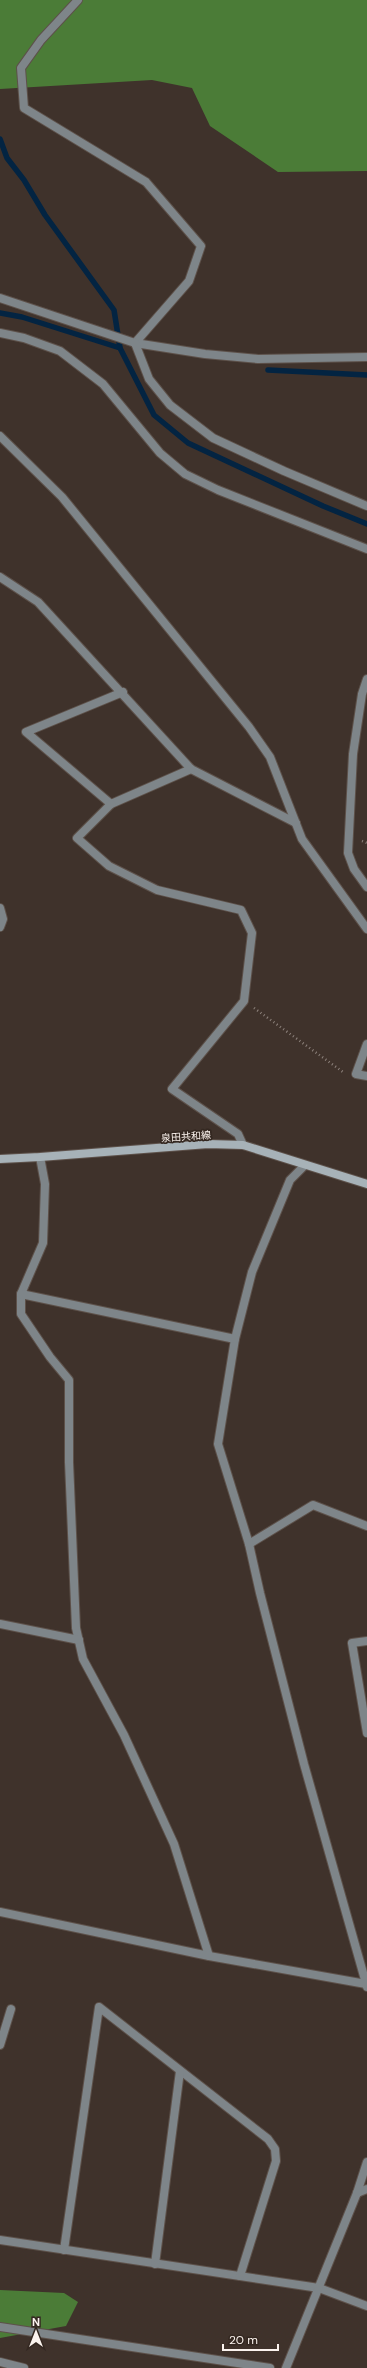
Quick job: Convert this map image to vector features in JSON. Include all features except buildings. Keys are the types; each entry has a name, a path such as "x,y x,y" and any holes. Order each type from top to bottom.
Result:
{"main road":[{"name":"泉田共和線","path":"0,1159 40,1158 208,1144 243,1145 304,1166 367,1184"}],"street":[{"path":"78,0 41,40 21,68 24,108 146,182 201,246 189,281 135,343"},
{"path":"0,298 135,343 205,354 258,359 367,356"},
{"path":"0,333 24,338 60,351 103,384 160,453 185,474 218,490 367,549"},
{"path":"135,343 149,379 170,405 213,438 284,471 367,506"},
{"path":"0,436 62,497 249,727 270,757 302,839 367,929"},
{"path":"0,577 38,602 123,692 191,769 296,823"},
{"path":"367,679 362,694 353,754 348,853 354,869 367,887"},
{"path":"110,804 26,732 123,692"},
{"path":"191,769 110,804 77,838 109,866 157,890 241,910 252,933 244,1001 172,1089 238,1134 243,1145"},
{"path":"0,908 4,919 0,927"},
{"path":"367,1044 356,1074 367,1076"},
{"path":"40,1158 45,1184 43,1242 21,1294 21,1314 50,1357 69,1380 70,1478 76,1628 82,1659 124,1735 174,1844 209,1956"},
{"path":"0,1912 209,1956 367,1985 302,1757 249,1544 218,1444 235,1339 252,1272 290,1180 304,1166"},
{"path":"21,1294 235,1339"},
{"path":"249,1544 313,1505 367,1526"},
{"path":"0,1624 79,1640"},
{"path":"367,1641 352,1643 367,1733"},
{"path":"64,2250 99,2007 268,2140 275,2149 276,2161 240,2276"},
{"path":"0,2044 11,2009"},
{"path":"155,2264 180,2071"},
{"path":"286,2368 357,2193 367,2162"},
{"path":"357,2193 367,2189"},
{"path":"0,2240 319,2288 367,2306"},
{"path":"0,2327 270,2368"},
{"path":"0,2362 24,2368"}],"path":[{"path":"244,1001 347,1075 356,1074"}],"green space":[{"path":"0,0 367,0 367,171 278,172 210,126 192,88 152,80 0,89"},
{"path":"0,2290 64,2293 78,2302 66,2326 0,2338"}],"waterway":[{"path":"0,139 7,158 24,180 45,215 114,310 120,348 154,415 188,443 323,506 367,524"},
{"path":"0,313 22,317 120,348"},
{"path":"268,370 367,375"}]}
